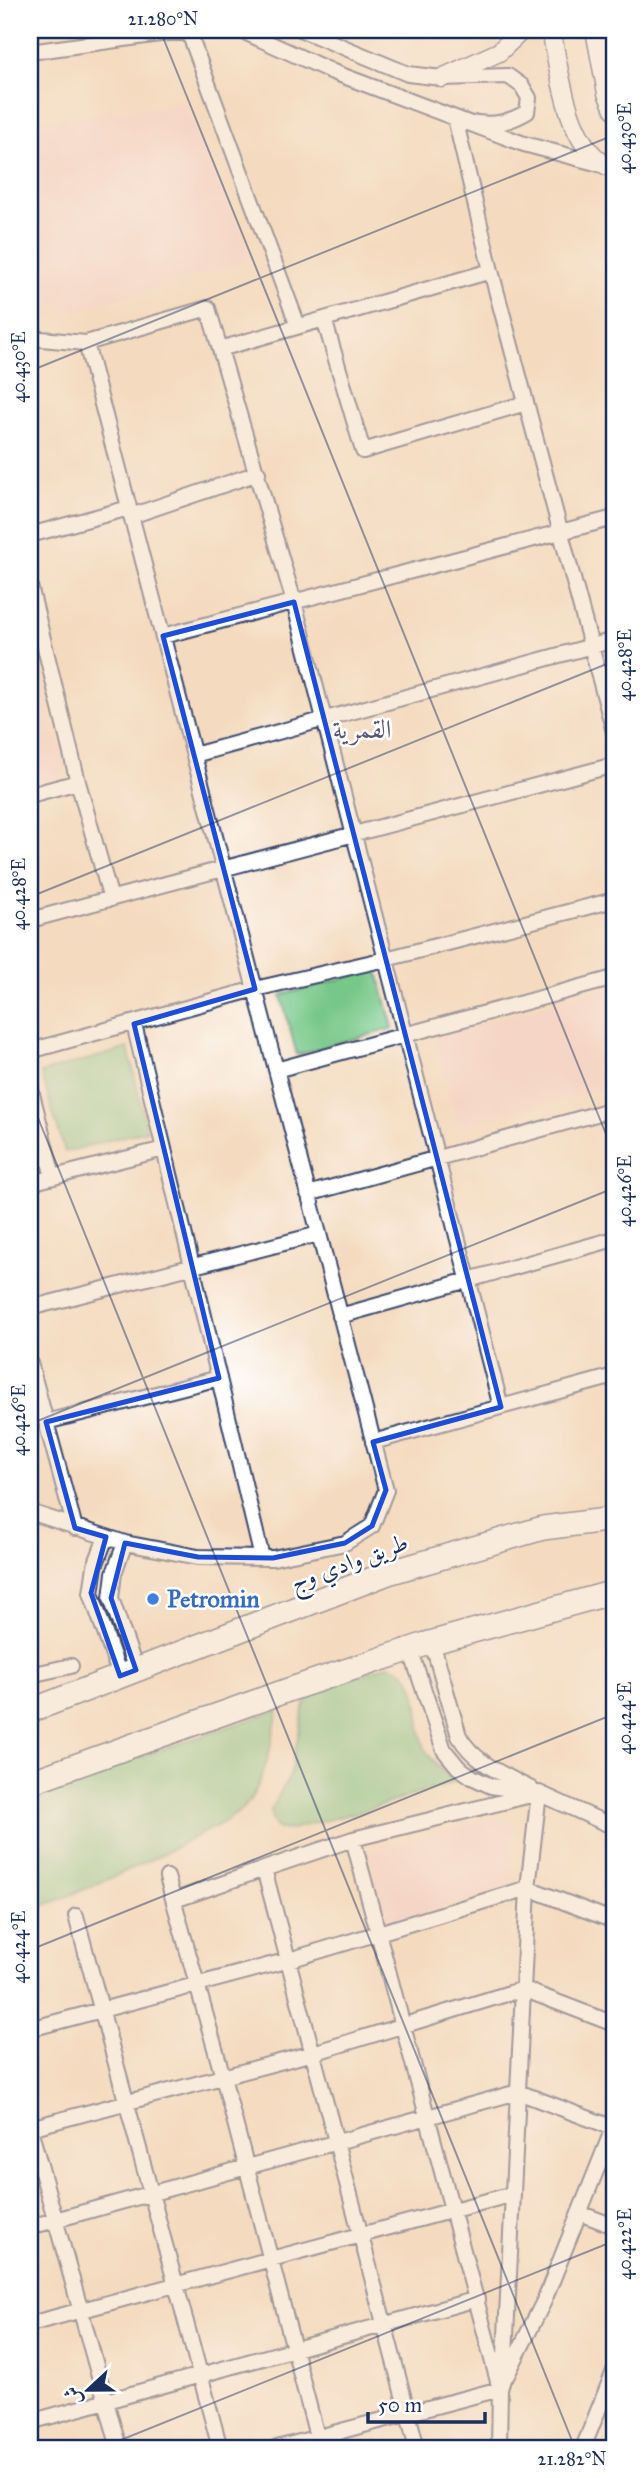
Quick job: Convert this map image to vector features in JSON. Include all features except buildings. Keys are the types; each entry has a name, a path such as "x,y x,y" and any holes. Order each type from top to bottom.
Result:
{"main road":[{"name":"طريق وادي وج","path":"30,1711 388,1573 543,1528 614,1519"},
{"path":"30,1782 421,1646 614,1592"}],"street":[{"path":"240,30 333,72 524,144 609,167"},
{"path":"302,30 408,74 442,78 508,76 522,86 529,98 527,112 511,121 486,124 455,118"},
{"path":"442,78 499,52 522,30"},
{"path":"551,30 570,114 586,145 609,167"},
{"path":"595,30 607,93 614,108"},
{"path":"30,52 191,31 298,326"},
{"path":"455,118 491,271 614,732"},
{"path":"220,349 491,271"},
{"path":"30,338 86,343 208,308 294,602 501,1407"},
{"path":"324,319 363,451 526,403"},
{"path":"30,1512 125,1543 198,1557 274,1558 345,1543 372,1526 386,1490 86,343"},
{"path":"30,535 130,512 258,473"},
{"path":"163,636 614,518"},
{"path":"30,586 78,782 111,899"},
{"path":"194,755 614,640"},
{"path":"30,920 614,765"},
{"path":"30,795 78,782"},
{"path":"30,1051 255,989 386,959 614,900"},
{"path":"276,1070 614,978"},
{"path":"134,1024 262,1558"},
{"path":"30,1086 53,1177"},
{"path":"308,1194 614,1109"},
{"path":"30,1183 164,1149"},
{"path":"30,1308 319,1234"},
{"path":"340,1316 614,1239"},
{"path":"31,1370 75,1528"},
{"path":"373,1442 614,1376"},
{"path":"46,1422 219,1378"},
{"path":"106,1537 95,1566 91,1593 128,1673"},
{"path":"125,1543 114,1573 111,1598 128,1673"},
{"path":"421,1646 444,1750 458,1767 491,1786 539,1793"},
{"path":"421,1646 467,1749 486,1764 539,1793 614,1827"},
{"path":"30,1675 71,1665"},
{"path":"175,1900 353,1839 539,1793"},
{"path":"500,2389 504,2376 528,1888 539,1793"},
{"path":"353,1839 500,2389 499,2448"},
{"path":"264,1869 417,2448"},
{"path":"167,1877 223,2077 318,2443"},
{"path":"30,2029 289,1960 528,1888 614,1922"},
{"path":"76,1916 220,2448"},
{"path":"118,2448 30,2129 313,2053 523,1989 614,2024"},
{"path":"30,2227 518,2092 614,2127 544,2301 500,2389 408,2414 318,2443 277,2448"},
{"path":"30,2324 513,2194"},
{"path":"579,2213 614,2226"},
{"path":"30,2422 477,2299"},
{"path":"583,2448 614,2371"}],"highlighted area":[{"path":"294,602 501,1407 373,1442 386,1490 372,1526 345,1543 273,1558 198,1557 125,1543 111,1598 136,1670 120,1676 91,1593 106,1537 75,1528 46,1422 219,1378 134,1024 255,989 163,636"}],"shaded area":[{"path":"185,103 254,259 76,311 30,296 30,123"},
{"path":"30,636 65,768 59,778 30,786"},
{"path":"614,987 614,1085 459,1126 434,1035"},
{"path":"498,1817 513,1824 510,1890 385,1923 368,1852"}],"green space":[{"path":"377,969 393,1028 297,1055 281,995"},
{"path":"128,1048 147,1130 65,1152 41,1073"},
{"path":"388,1665 401,1670 410,1679 415,1690 423,1743 437,1766 455,1782 363,1811 287,1830 277,1828 272,1820 271,1810 290,1775 305,1704 313,1694 324,1688"},
{"path":"278,1710 262,1776 250,1800 236,1814 218,1826 131,1869 30,1911 30,1794"}],"place":[{"name":"Petromin","path":"153,1599"}],"district":[{"name":"القمرية","path":"362,729"}]}
